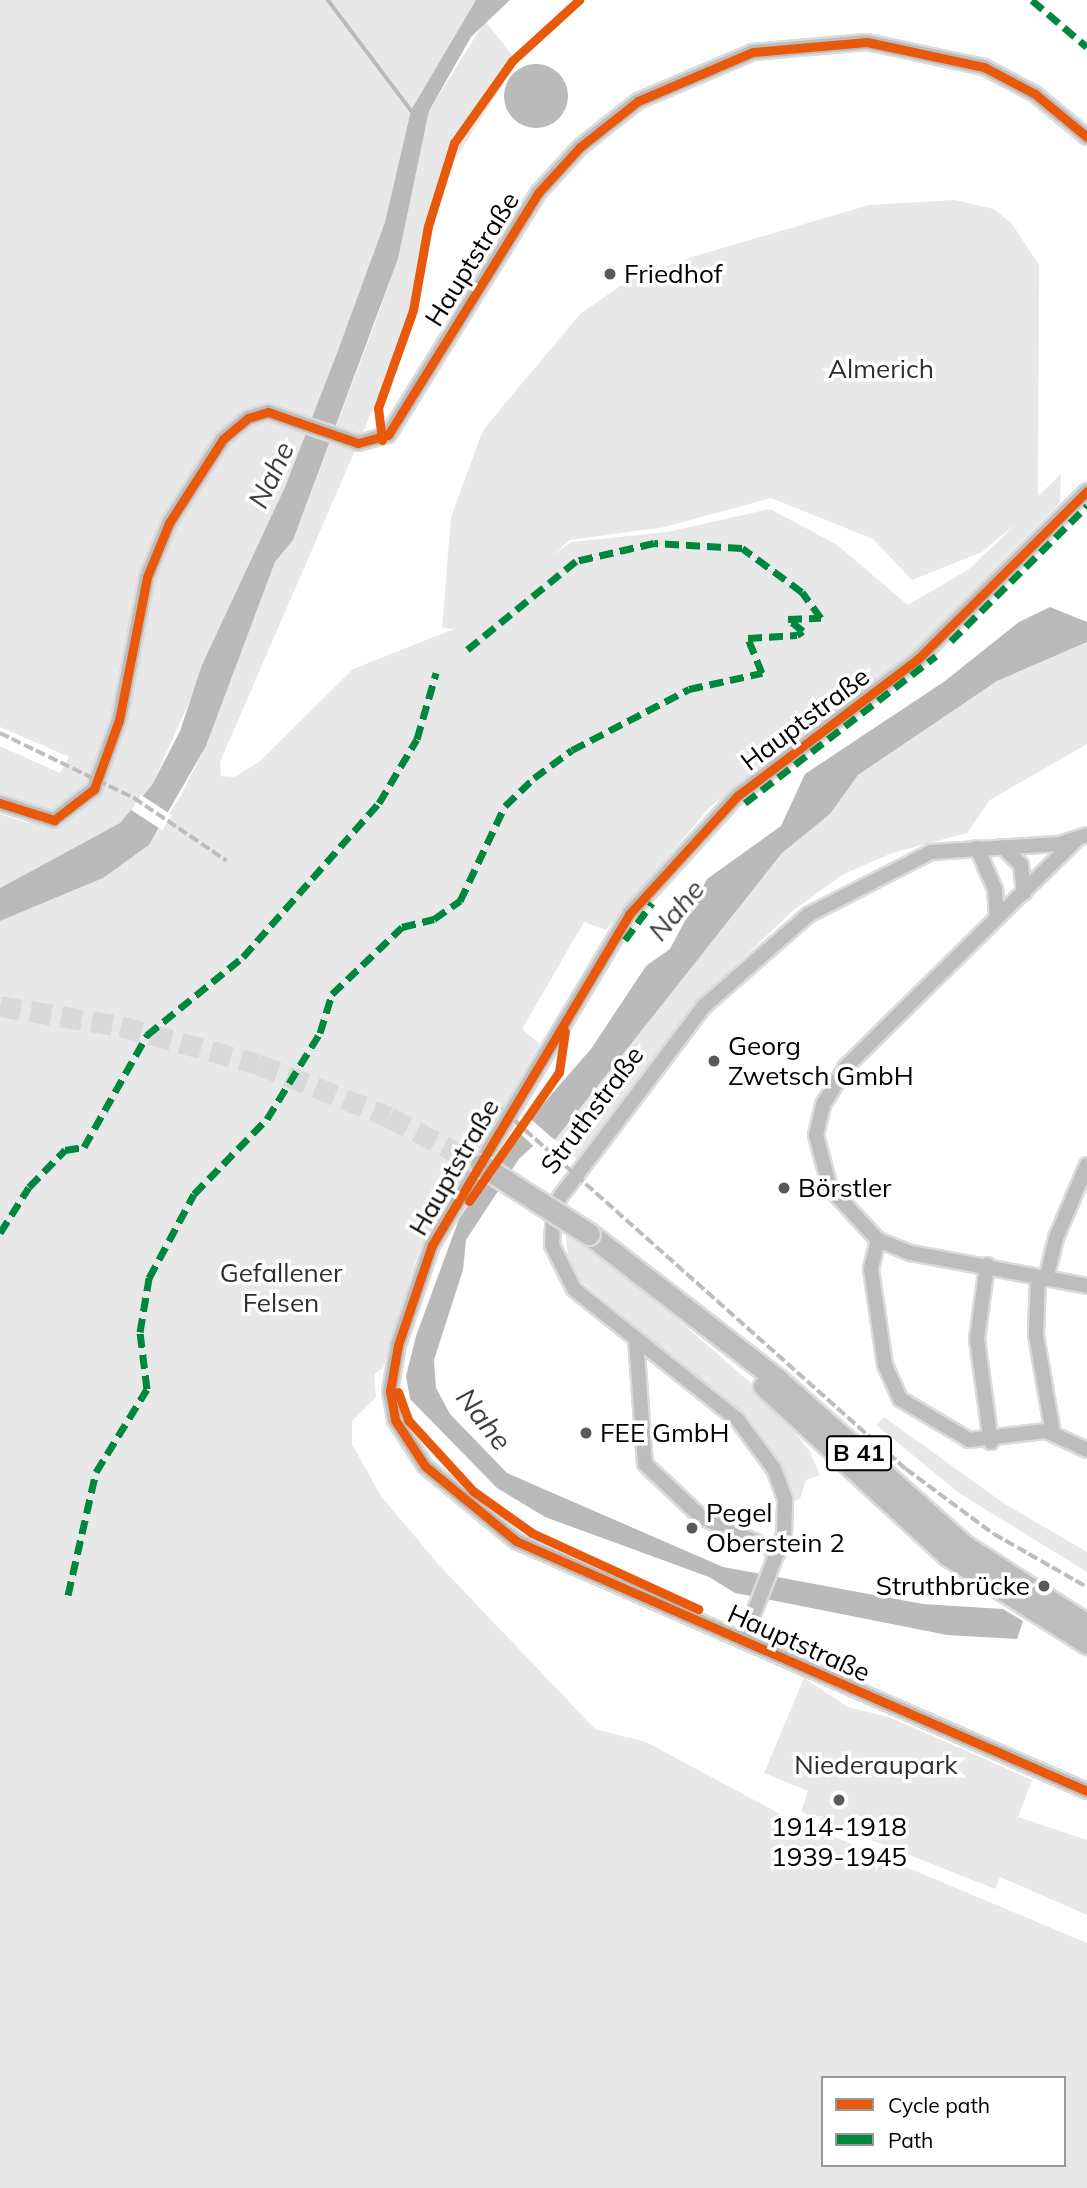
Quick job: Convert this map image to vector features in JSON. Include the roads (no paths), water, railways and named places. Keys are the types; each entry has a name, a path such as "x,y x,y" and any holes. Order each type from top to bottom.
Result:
{"main road":[{"name":"B 41","path":"481,1165 589,1234 696,1315 963,1545 1087,1625"},
{"name":"B 41","path":"696,1315 913,1527 995,1589 1087,1643"}],"street":[{"name":"Hauptstraße","path":"0,803 54,820 94,789 112,746 147,577 169,523 234,428 268,412 287,416 365,444 382,440 398,425 495,257 559,169 638,101 704,70 753,52 805,45 906,48 1005,76 1087,136"},
{"name":"Hauptstraße","path":"1087,491 919,658 737,796 649,889 449,1211 405,1318 391,1407 413,1451 449,1490 536,1551 1087,1791"},
{"name":"Struthstraße","path":"743,1642 777,1557 785,1499 764,1450 737,1420 574,1289 556,1262 551,1221 568,1179 703,1007 774,940 912,859 977,848 1081,838"},
{"path":"1081,838 857,1055 822,1105 816,1135 821,1169 842,1205 878,1240 911,1253 987,1265 1087,1286"},
{"path":"1003,847 1021,864 1024,893"},
{"path":"977,848 995,889 997,917"},
{"path":"1054,1433 1036,1335 1042,1278 1087,1166"},
{"path":"878,1240 871,1269 893,1390 936,1424 991,1442 1054,1433 1087,1450"},
{"path":"987,1265 977,1339 991,1442"},
{"path":"636,1339 645,1464 701,1517 777,1557"}],"waterway":[{"path":"328,0 413,113"}],"tunnel":[{"path":"0,1006 121,1026 258,1064 389,1117 481,1165"}],"railway":[{"path":"0,733 134,798 227,861"},
{"path":"495,1103 906,1469 994,1534 1087,1587"}],"place":[{"name":"Friedhof","path":"610,274"},
{"name":"Georg Zwetsch GmbH","path":"714,1061"},
{"name":"Börstler","path":"784,1188"},
{"name":"FEE GmbH","path":"586,1433"},
{"name":"Pegel Oberstein 2","path":"692,1528"},
{"name":"Struthbrücke","path":"1044,1586"},
{"name":"1914-1918 1939-1945","path":"839,1800"}],"park label":[{"name":"Almerich","path":"881,369"},
{"name":"Gefallener Felsen","path":"281,1288"},
{"name":"Niederaupark","path":"876,1765"}],"water label":[{"name":"Nahe","path":"271,475"},
{"name":"Nahe","path":"676,910"},
{"name":"Nahe","path":"484,1419"}]}
